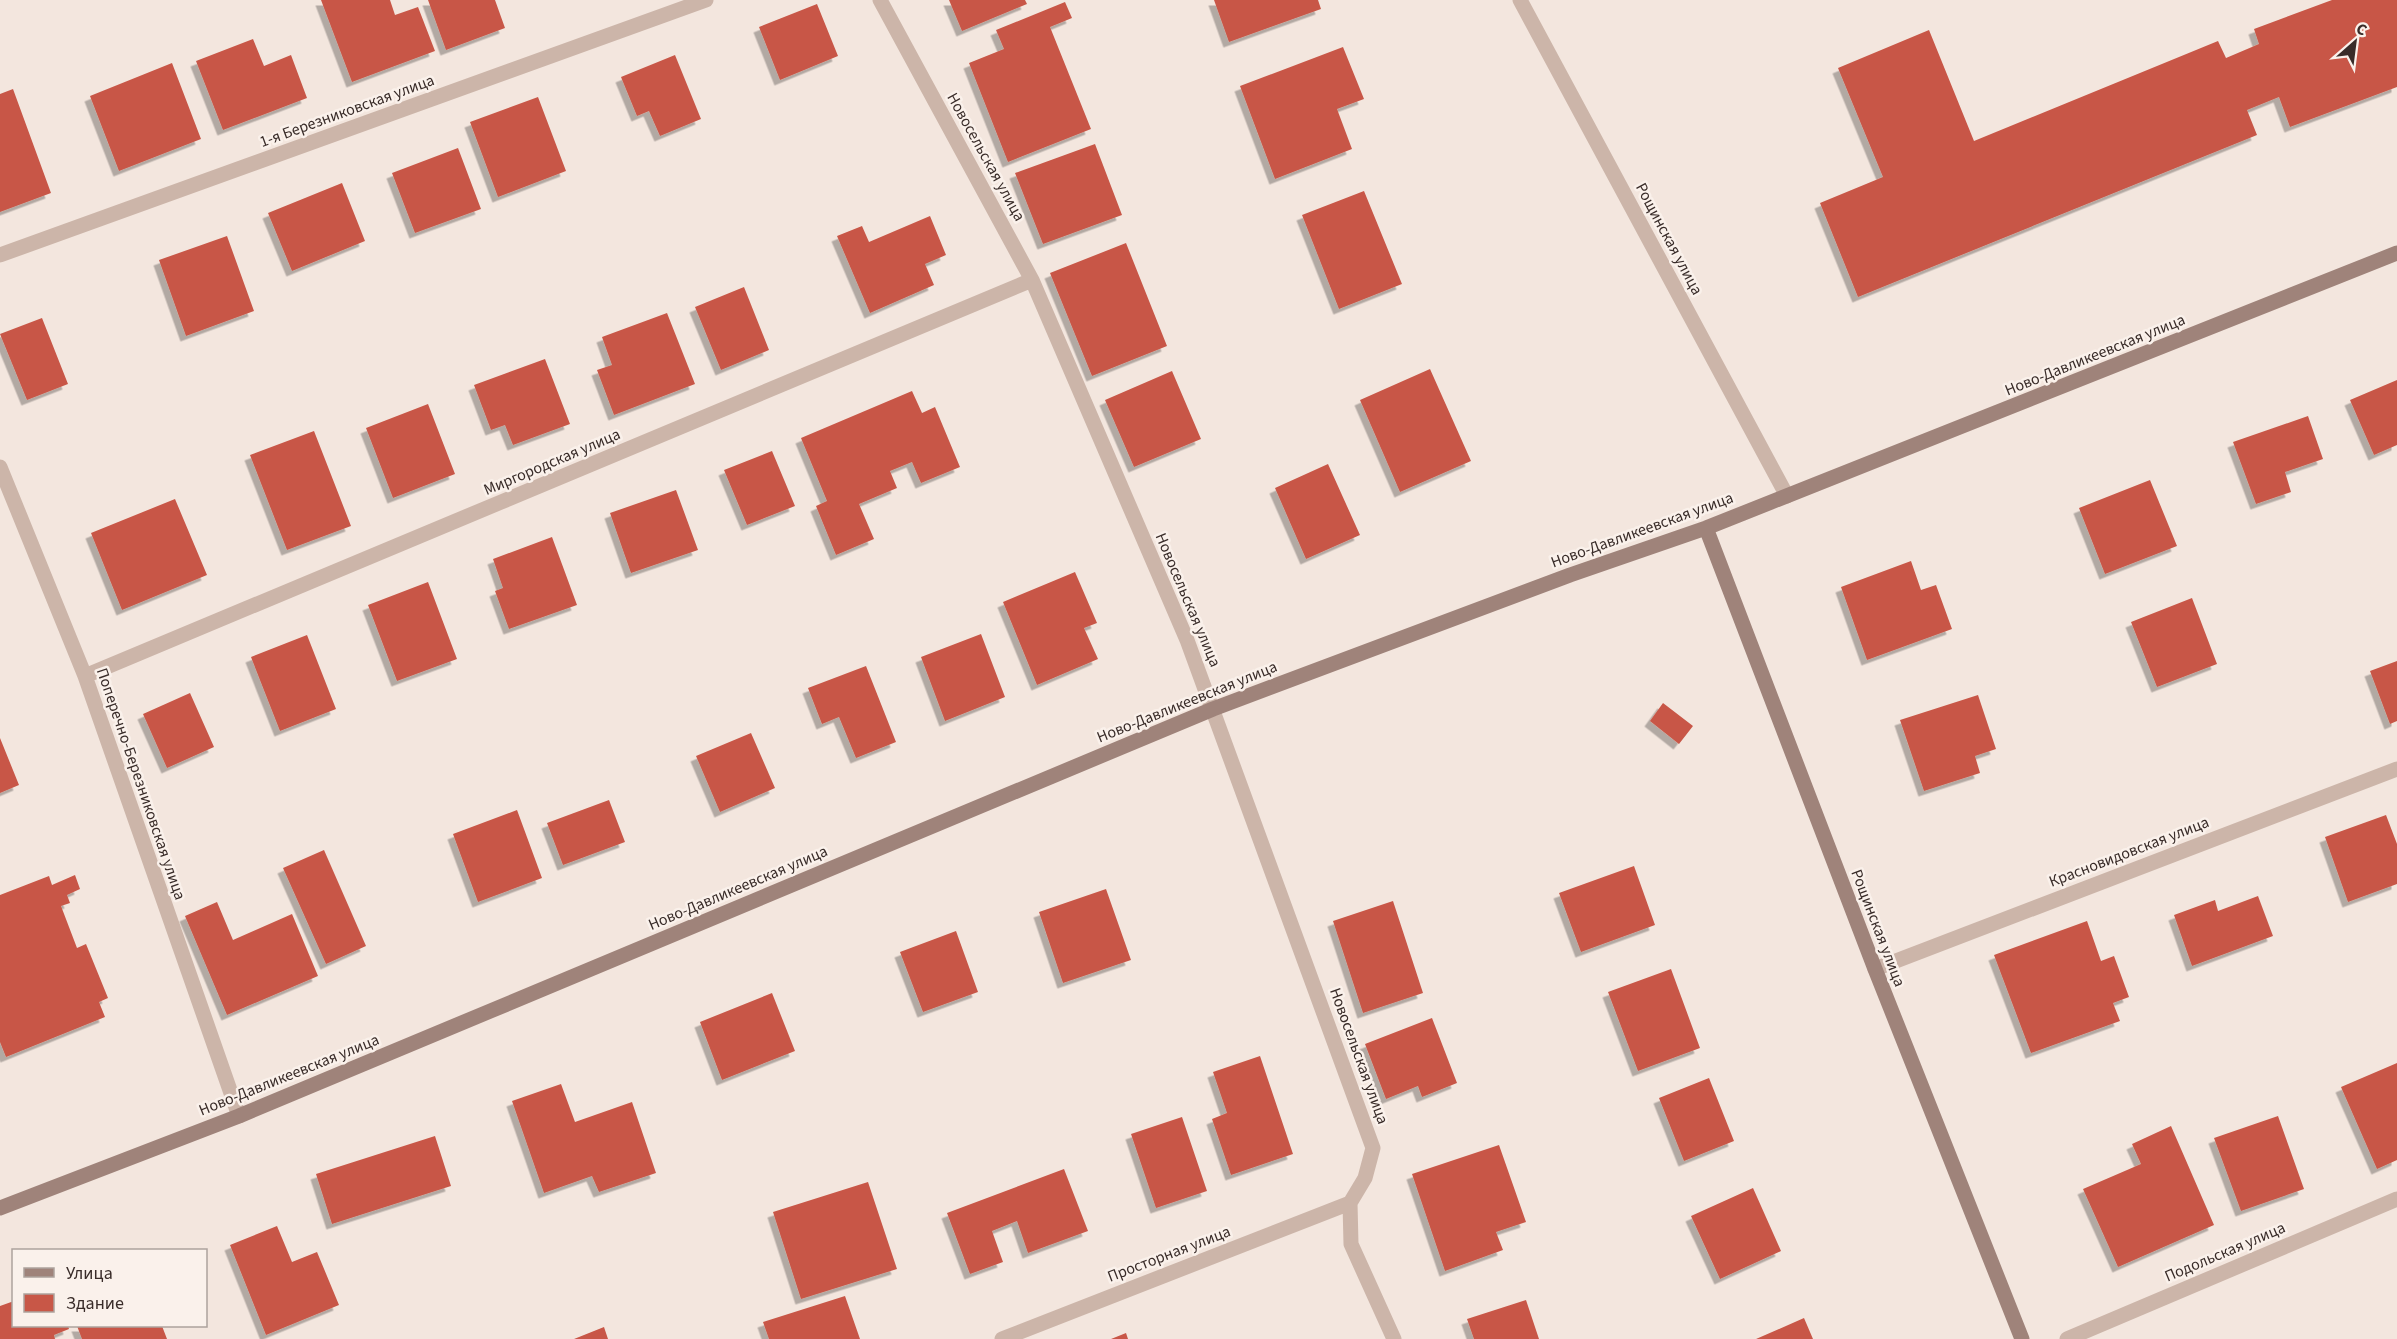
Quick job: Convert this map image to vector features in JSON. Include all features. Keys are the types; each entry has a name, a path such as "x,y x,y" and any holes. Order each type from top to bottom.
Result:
{"street":[{"name":"1-я Березниковская улица","path":"0,255 706,0"},
{"name":"Новосельская улица","path":"880,0 1032,280 1187,640 1373,1148 1365,1179 1350,1203"},
{"name":"Рощинская улица","path":"1520,0 1786,496"},
{"name":"Ново-Давликеевская улица","path":"0,1208 239,1116 1213,709 1570,575 1706,528 2397,253"},
{"name":"Миргородская улица","path":"85,676 1032,280"},
{"name":"Поперечно-Березниковская улица","path":"0,467 85,676 239,1116"},
{"name":"Рощинская улица","path":"1706,528 1875,969 2022,1339"},
{"name":"Красновидовская улица","path":"1875,969 2397,769"},
{"name":"Подольская улица","path":"2067,1339 2397,1199"},
{"name":"Просторная улица","path":"1002,1339 1350,1203"},
{"path":"1350,1203 1351,1244 1394,1339"}],"building":[{"path":"321,0 390,0 395,15 418,7 435,51 352,82"},
{"path":"428,0 495,0 505,28 446,50"},
{"path":"949,0 1025,0 1027,4 962,31"},
{"path":"1214,0 1318,0 1321,9 1229,42"},
{"path":"2332,0 2397,0 2397,87 2290,127 2279,97 2247,110 2257,135 1858,297 1820,203 1883,177 1838,68 1929,30 1974,141 2218,41 2226,58 2259,44 2254,29"},
{"path":"1065,2 1072,18 1050,27 1091,129 1008,162 969,63 1004,49 996,30"},
{"path":"817,4 838,56 780,80 759,27"},
{"path":"253,39 264,66 291,55 307,98 223,130 196,61"},
{"path":"1343,47 1364,99 1337,109 1352,149 1275,179 1240,86"},
{"path":"675,55 701,119 660,136 649,111 637,116 621,77"},
{"path":"172,63 201,139 119,171 90,96"},
{"path":"13,89 51,193 0,212 0,94"},
{"path":"538,97 566,171 498,197 470,122"},
{"path":"1095,144 1122,215 1043,244 1015,173"},
{"path":"458,148 481,209 415,233 392,173"},
{"path":"342,183 365,241 292,271 268,213"},
{"path":"1364,191 1402,284 1339,309 1302,215"},
{"path":"930,216 946,255 925,264 934,285 870,313 837,236 862,226 869,242"},
{"path":"227,236 254,311 186,336 159,260"},
{"path":"1126,243 1167,346 1092,376 1050,273"},
{"path":"744,287 769,350 721,370 695,307"},
{"path":"667,313 695,384 614,415 597,370 612,365 602,337"},
{"path":"42,318 68,384 27,400 0,334"},
{"path":"545,359 570,424 513,445 505,425 491,430 474,385"},
{"path":"1430,369 1471,461 1400,492 1360,400"},
{"path":"1172,371 1201,439 1134,467 1105,400"},
{"path":"2397,380 2397,445 2374,455 2350,400"},
{"path":"912,391 922,413 935,407 960,467 921,483 912,462 890,471 897,488 859,504 874,539 836,555 816,506 827,501 801,438"},
{"path":"428,404 455,474 393,498 366,428"},
{"path":"2308,416 2323,459 2285,472 2291,492 2256,504 2233,442"},
{"path":"314,431 351,526 287,550 250,455"},
{"path":"772,451 795,506 747,525 724,470"},
{"path":"1328,464 1360,535 1306,559 1275,488"},
{"path":"2150,480 2177,546 2105,574 2079,508"},
{"path":"676,490 698,550 631,573 610,513"},
{"path":"175,499 207,575 122,610 91,533"},
{"path":"552,537 577,605 509,629 495,591 503,588 493,559"},
{"path":"1911,561 1921,590 1936,585 1952,629 1867,660 1841,587"},
{"path":"1075,572 1097,623 1084,628 1098,659 1037,685 1003,602"},
{"path":"428,582 457,659 397,681 368,605"},
{"path":"2192,598 2217,664 2157,687 2131,622"},
{"path":"981,634 1005,697 945,721 921,657"},
{"path":"307,635 336,709 280,731 251,657"},
{"path":"2397,661 2397,721 2390,724 2370,671"},
{"path":"866,666 896,742 856,758 839,717 822,724 808,688"},
{"path":"190,693 214,747 167,768 143,714"},
{"path":"1978,695 1996,749 1975,756 1980,773 1924,791 1900,720"},
{"path":"1663,703 1693,726 1679,744 1650,721"},
{"path":"751,733 775,788 720,812 696,756"},
{"path":"0,738 19,785 0,793"},
{"path":"609,800 625,842 563,865 547,823"},
{"path":"517,810 542,878 478,902 453,834"},
{"path":"2386,815 2397,844 2397,884 2348,902 2325,837"},
{"path":"324,850 366,946 326,964 283,868"},
{"path":"1634,866 1655,925 1581,952 1559,893"},
{"path":"75,875 80,889 67,895 70,903 61,906 77,948 86,944 108,998 99,1002 105,1017 6,1057 0,1042 0,895 49,876 52,885"},
{"path":"1106,889 1131,960 1063,983 1039,912"},
{"path":"2258,896 2273,936 2192,966 2174,915 2215,900 2218,911"},
{"path":"1393,901 1423,993 1363,1013 1333,921"},
{"path":"217,902 233,940 292,914 318,976 227,1015 185,916"},
{"path":"2087,921 2101,961 2114,956 2129,997 2113,1003 2120,1021 2031,1053 1994,955"},
{"path":"956,931 978,992 923,1012 900,952"},
{"path":"1671,969 1700,1048 1638,1071 1608,992"},
{"path":"772,993 795,1051 722,1080 700,1022"},
{"path":"1432,1018 1457,1083 1422,1097 1418,1086 1386,1099 1365,1044"},
{"path":"1260,1056 1293,1154 1231,1175 1212,1119 1227,1113 1213,1072"},
{"path":"2397,1063 2397,1160 2377,1169 2341,1087"},
{"path":"1709,1078 1734,1141 1684,1161 1659,1098"},
{"path":"561,1084 575,1122 632,1102 656,1173 599,1192 592,1176 544,1193 512,1101"},
{"path":"2278,1116 2304,1189 2241,1211 2214,1138"},
{"path":"1182,1117 1207,1191 1156,1208 1131,1134"},
{"path":"2171,1126 2214,1225 2118,1267 2083,1189 2141,1164 2132,1144"},
{"path":"435,1136 451,1186 332,1224 316,1174"},
{"path":"1499,1145 1526,1222 1496,1232 1503,1250 1445,1271 1412,1174"},
{"path":"1064,1169 1088,1231 1028,1253 1017,1221 992,1231 1003,1262 970,1274 947,1213"},
{"path":"868,1182 897,1269 801,1299 773,1212"},
{"path":"1753,1188 1781,1251 1720,1279 1691,1216"},
{"path":"277,1226 292,1262 317,1252 339,1305 266,1335 230,1245"},
{"path":"845,1296 860,1339 769,1339 763,1322"},
{"path":"1526,1300 1539,1339 1474,1339 1467,1319"},
{"path":"12,1302 12,1327 68,1327 69,1329 54,1335 55,1339 0,1339 0,1306"},
{"path":"1804,1318 1813,1339 1756,1339"},
{"path":"77,1327 162,1327 167,1339 82,1339"},
{"path":"604,1327 608,1339 574,1339"},
{"path":"1126,1333 1128,1339 1111,1339"}]}
